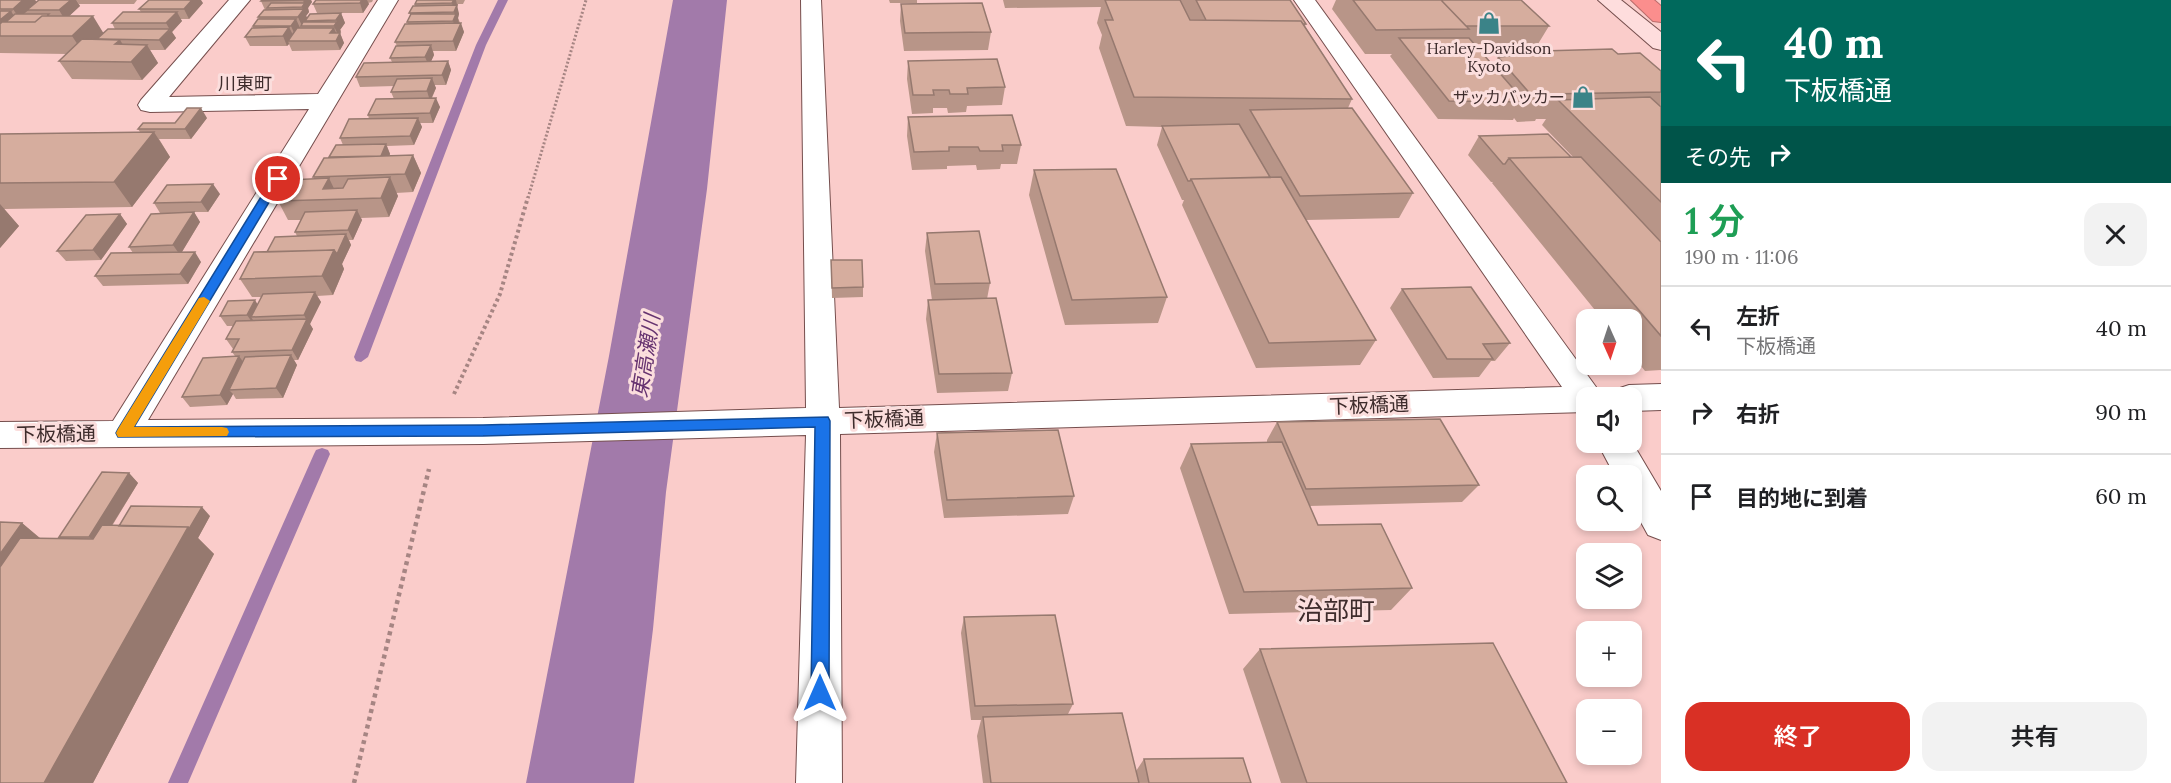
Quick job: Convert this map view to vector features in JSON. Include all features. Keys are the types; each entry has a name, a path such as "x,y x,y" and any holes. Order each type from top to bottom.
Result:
{"highway":[{"path":"1641,0 1661,16"}],"street":[{"path":"240,0 150,105 325,101"},
{"path":"123,433 388,0"},
{"path":"811,0 819,783"},
{"path":"1304,0 1579,387"},
{"path":"1608,0 1661,43"},
{"path":"1642,398 1661,397"},
{"name":"下板橋通","path":"0,435 483,431 1576,398"},
{"path":"1620,453 1661,524"}],"water":[{"name":"東高瀬川","path":"673,0 727,0 707,189 666,492 653,629 634,783 526,783 609,356"}],"building":[{"path":"0,0 23,0 13,9 0,9"},
{"path":"39,0 71,0 59,10 27,10"},
{"path":"149,0 192,0 184,9 139,9"},
{"path":"316,0 362,0 360,3 313,4"},
{"path":"417,0 454,0 452,3 415,4"},
{"path":"1105,0 1180,0 1190,20 1301,21 1352,99 1134,97 1105,20 1113,20"},
{"path":"1196,0 1290,0 1306,24 1301,21 1206,20"},
{"path":"1353,0 1441,0 1469,29 1376,30"},
{"path":"1441,0 1521,0 1549,26 1466,26"},
{"path":"271,3 305,3 302,7 267,8"},
{"path":"982,3 991,32 905,33 901,4"},
{"path":"457,5 454,12 409,13 413,6"},
{"path":"304,9 298,17 258,17 264,10"},
{"path":"0,11 11,11 0,20"},
{"path":"123,12 177,12 166,23 112,23"},
{"path":"341,13 336,20 305,21 310,14"},
{"path":"15,14 49,14 35,22 6,22"},
{"path":"411,14 456,14 453,21 407,22"},
{"path":"42,16 93,16 72,36 0,36 2,22 35,22"},
{"path":"258,19 296,19 291,26 253,26"},
{"path":"303,22 337,22 334,26 301,26"},
{"path":"461,23 453,41 395,42 405,24"},
{"path":"289,27 283,36 245,37 252,28"},
{"path":"297,28 334,28 330,33 340,33 336,41 288,41"},
{"path":"108,29 170,29 159,40 97,39"},
{"path":"1399,38 1469,38 1525,102 1449,101"},
{"path":"82,39 120,40 115,44 147,45 131,62 59,61"},
{"path":"431,45 425,57 390,58 396,46"},
{"path":"1612,49 1618,54 1640,53 1661,71 1661,92 1549,94 1551,96 1533,97 1498,57 1511,56 1506,52"},
{"path":"997,59 1005,87 967,88 968,94 950,94 949,90 933,90 934,95 913,95 908,61"},
{"path":"448,61 442,75 356,77 364,63"},
{"path":"432,78 427,91 391,92 397,79"},
{"path":"1650,97 1661,107 1661,202 1558,100"},
{"path":"436,98 430,113 368,115 376,99"},
{"path":"187,108 201,108 185,129 138,129 143,123 175,123"},
{"path":"1352,108 1413,193 1300,196 1250,110"},
{"path":"1012,115 1021,145 1002,145 1003,151 980,151 978,147 949,147 949,151 914,152 908,117"},
{"path":"418,118 410,136 340,138 349,119"},
{"path":"1239,124 1270,177 1191,179 1188,181 1162,126"},
{"path":"154,132 114,182 0,183 0,134"},
{"path":"1548,134 1571,157 1509,158 1503,164 1479,136"},
{"path":"386,144 381,156 329,157 336,145"},
{"path":"413,155 405,174 313,177 324,158"},
{"path":"1581,157 1661,242 1661,336 1642,314 1642,309 1638,309 1509,158"},
{"path":"1116,169 1167,297 1072,300 1034,170"},
{"path":"390,177 381,198 278,201 290,180 329,178 323,189 343,188 348,179"},
{"path":"1281,177 1376,340 1269,343 1191,179"},
{"path":"213,184 201,202 154,203 167,185"},
{"path":"357,210 348,230 295,232 305,212"},
{"path":"194,212 173,245 129,247 151,214"},
{"path":"120,214 93,250 57,251 86,215"},
{"path":"979,231 990,283 935,284 927,233"},
{"path":"346,234 337,254 334,250 267,252 275,237"},
{"path":"334,250 322,276 240,279 254,252"},
{"path":"195,252 180,274 95,276 111,253"},
{"path":"831,260 862,260 863,287 832,288"},
{"path":"1471,287 1510,343 1483,344 1493,359 1447,359 1402,289"},
{"path":"315,292 304,315 251,317 263,294"},
{"path":"996,298 1012,373 939,374 928,300"},
{"path":"255,300 247,315 220,316 228,301"},
{"path":"307,319 292,350 232,352 239,339 226,339 236,321"},
{"path":"291,355 276,388 229,390 245,357"},
{"path":"239,356 220,395 182,397 203,358"},
{"path":"1440,419 1479,485 1306,489 1277,422"},
{"path":"1058,430 1074,496 947,500 937,433"},
{"path":"1282,442 1318,525 1381,524 1412,588 1244,592 1191,444"},
{"path":"102,472 129,473 89,537 59,537"},
{"path":"131,506 202,507 189,529 188,527 119,526"},
{"path":"0,522 22,523 0,554"},
{"path":"102,525 188,527 44,783 0,783 0,567 20,538 93,539"},
{"path":"1055,615 1073,704 975,706 964,617"},
{"path":"1493,643 1567,783 1307,783 1260,649"},
{"path":"1122,713 1139,783 991,783 983,717"},
{"path":"1243,758 1251,783 1149,783 1144,759"}],"waterway":[{"path":"361,357 481,45 503,0"},
{"path":"178,783 322,454"}],"slow traffic":[{"path":"204,301 123,433 222,432"}],"place":[{"name":"Harley-Davidson Kyoto","path":"1489,23"},
{"name":"ザッカバッカー","path":"1583,97"}],"district":[{"name":"川東町","path":"245,84"},
{"name":"治部町","path":"1336,611"}],"route":[{"path":"278,179 123,433 483,431 823,421 820,693"}]}
